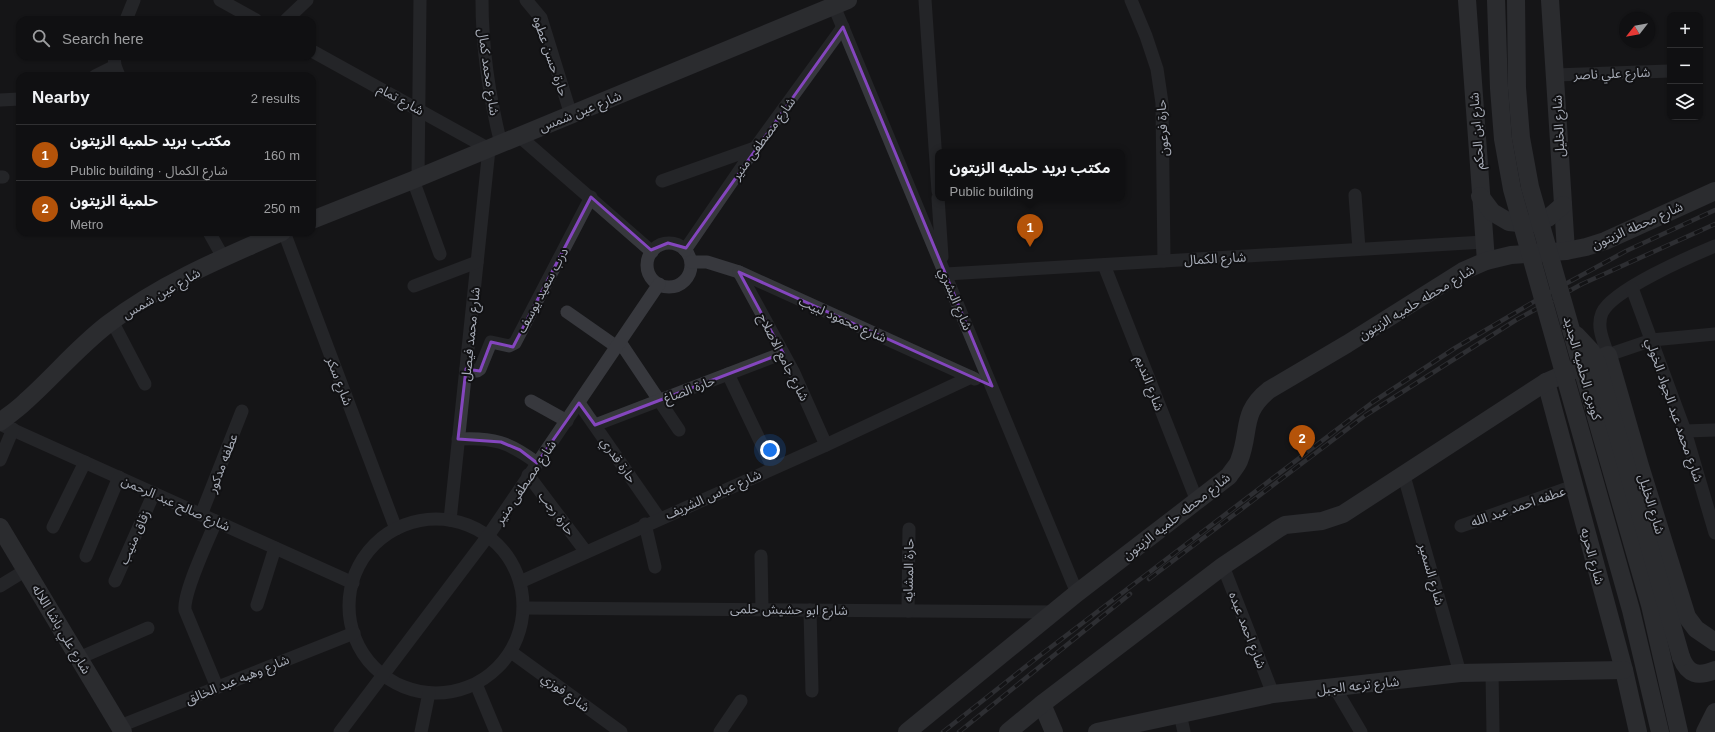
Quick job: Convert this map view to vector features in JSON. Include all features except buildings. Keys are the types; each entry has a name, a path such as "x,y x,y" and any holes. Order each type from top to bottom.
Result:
{"street":[{"path":"128,16 134,0"},
{"path":"290,16 307,0"},
{"path":"420,0 419,109 416,179 440,254"},
{"name":"شارع محمد كمال","path":"482,0 482,28 486,71 493,113 495,146"},
{"name":"حارة حسن عطوه","path":"526,0 541,18 571,115"},
{"path":"925,0 935,149"},
{"name":"حارة فرعون","path":"1131,0 1146,36 1157,69 1162,103 1164,261"},
{"name":"شارع ابن الحكم","path":"1467,0 1480,196 1486,261"},
{"name":"كوبرى الحلميه الجديد","path":"1496,0 1499,88 1503,139 1512,189 1631,610 1660,732"},
{"name":"كوبرى الحلميه الجديد","path":"1516,0 1517,88 1522,138 1530,187 1573,332 1650,605 1679,732"},
{"name":"شارع الخليل","path":"1550,0 1566,251"},
{"path":"224,1 249,16"},
{"name":"شارع عين شمس","path":"316,218 416,179 841,3"},
{"name":"شارع البشري","path":"841,3 843,27 1077,593"},
{"name":"شارع مصطفى منير","path":"685,250 755,148 843,27"},
{"name":"شارع تمام","path":"316,53 419,109 495,146"},
{"path":"103,72 116,66"},
{"name":"شارع علي ناصر","path":"1555,76 1667,71"},
{"path":"0,100 16,99"},
{"path":"519,136 652,252"},
{"name":"شارع محمد فيصل","path":"450,520 477,262 495,146"},
{"path":"662,181 755,148"},
{"name":"شارع محطة الزيتون","path":"1486,261 1512,255 1566,251 1586,247 1605,241 1715,191"},
{"path":"1355,195 1359,250"},
{"path":"1480,196 1492,212 1509,222 1529,224 1548,218 1563,205"},
{"name":"درب سعيد يوسف","path":"466,369 480,369 491,342 509,346 514,343 590,198"},
{"path":"938,201 944,272"},
{"path":"211,236 224,258"},
{"name":"شارع عين شمس","path":"4,425 77,350 138,302 224,258 274,236"},
{"name":"شارع سكر","path":"285,236 396,529"},
{"name":"شارع الكمال","path":"944,272 1104,265 1484,242"},
{"path":"668,243 680,246 685,250 691,262 691,269 684,280 672,286 659,284 650,275 648,269 649,257 656,247 668,243"},
{"path":"1608,355 1599,327 1602,313 1610,302 1672,264 1715,246"},
{"name":"شارع محطه حلميه الزيتون","path":"907,732 1077,593 1229,476 1239,462 1244,446 1250,412 1257,400 1268,390 1464,271 1486,261"},
{"path":"414,286 477,262"},
{"name":"شارع محمود لبيب","path":"691,262 707,262 739,272 992,386"},
{"name":"شارع النديم","path":"1104,265 1197,501"},
{"name":"شارع جامع الاصلاح","path":"739,272 784,353 826,445"},
{"name":"شارع مصطفى منير","path":"340,732 488,536 659,284"},
{"name":"شارع محمد عبد الجواد الخولي","path":"1632,288 1684,431 1715,533"},
{"path":"567,312 618,345 679,430"},
{"path":"112,321 145,384"},
{"path":"1573,332 1583,341 1597,363 1685,667 1694,674 1705,674 1715,670"},
{"path":"1008,732 1042,704 1223,566 1278,529 1285,526 1322,521 1343,514 1404,476 1546,382 1608,355 1652,340 1715,334"},
{"name":"حارة الصاغ","path":"595,425 784,353"},
{"name":"شارع الخليل","path":"1608,355 1640,466 1687,617 1696,629 1715,642"},
{"path":"728,374 773,468"},
{"name":"شارع عباس الشريف","path":"520,582 645,524 826,445 971,377"},
{"name":"شارع الحريه","path":"1546,382 1624,670 1638,732"},
{"path":"531,400 567,421"},
{"name":"حارة قدري","path":"579,403 659,518"},
{"name":"عطفه مدكور","path":"201,515 242,411"},
{"path":"0,460 4,425"},
{"name":"شارع صالح عبد الرحمن","path":"4,425 353,583"},
{"path":"1684,431 1715,430"},
{"path":"458,439 479,438 500,442 520,450 537,463"},
{"path":"53,527 85,462"},
{"name":"حارة رجب","path":"528,475 586,552"},
{"name":"شارع السمير","path":"1404,476 1460,673"},
{"path":"86,556 119,477"},
{"name":"عطفه احمد عبد الله","path":"1461,526 1574,486"},
{"name":"زقاق منيب","path":"115,581 154,493"},
{"path":"431,519 450,520 463,524 488,536 508,556 520,582 524,608 520,630 511,652 502,665 490,676 476,684 453,692 429,693 413,690 397,684 383,675 371,663 364,654 354,633 350,605 353,583 362,561 376,543 396,529 413,522 431,519"},
{"path":"216,521 185,600 185,610 217,687"},
{"path":"645,524 655,567"},
{"name":"شارع علي باشا اللاله","path":"0,527 122,729"},
{"name":"حارة المشايه","path":"908,611 909,529"},
{"path":"257,605 275,548"},
{"path":"761,556 762,609"},
{"name":"شارع احمد عبده","path":"1223,566 1272,694"},
{"path":"0,586 26,570"},
{"name":"شارع ابو حشيش حلمى","path":"524,608 1055,612"},
{"path":"810,610 812,691"},
{"path":"79,658 148,628"},
{"name":"شارع وهبه عبد الخالق","path":"122,729 217,687 354,633"},
{"name":"شارع فوزي","path":"511,652 622,732"},
{"name":"شارع ترعه الجبل","path":"1097,732 1272,694 1460,673 1624,670"},
{"path":"1492,672 1493,732"},
{"path":"476,684 496,732"},
{"path":"1335,688 1361,732"},
{"path":"421,732 429,693"},
{"path":"720,732 741,701"},
{"path":"1042,704 1054,732"},
{"path":"1706,732 1715,712"},
{"path":"1180,714 1184,732"}],"highlighted area":[{"path":"843,27 992,386 739,272 783,353 595,425 579,403 537,463 520,450 501,442 458,439 466,369 480,371 491,342 513,347 591,197 651,250 668,243 686,248"}],"railway":[{"path":"943,732 1034,660 1373,402 1455,348 1547,294 1626,251 1715,210"},
{"path":"1149,579 1366,415 1516,320 1582,284 1715,224"},
{"path":"959,732 1130,594"}],"place":[{"name":"مكتب بريد حلميه الزيتون","path":"1030,247"},
{"name":"حلمية الزيتون","path":"1302,458"}]}
